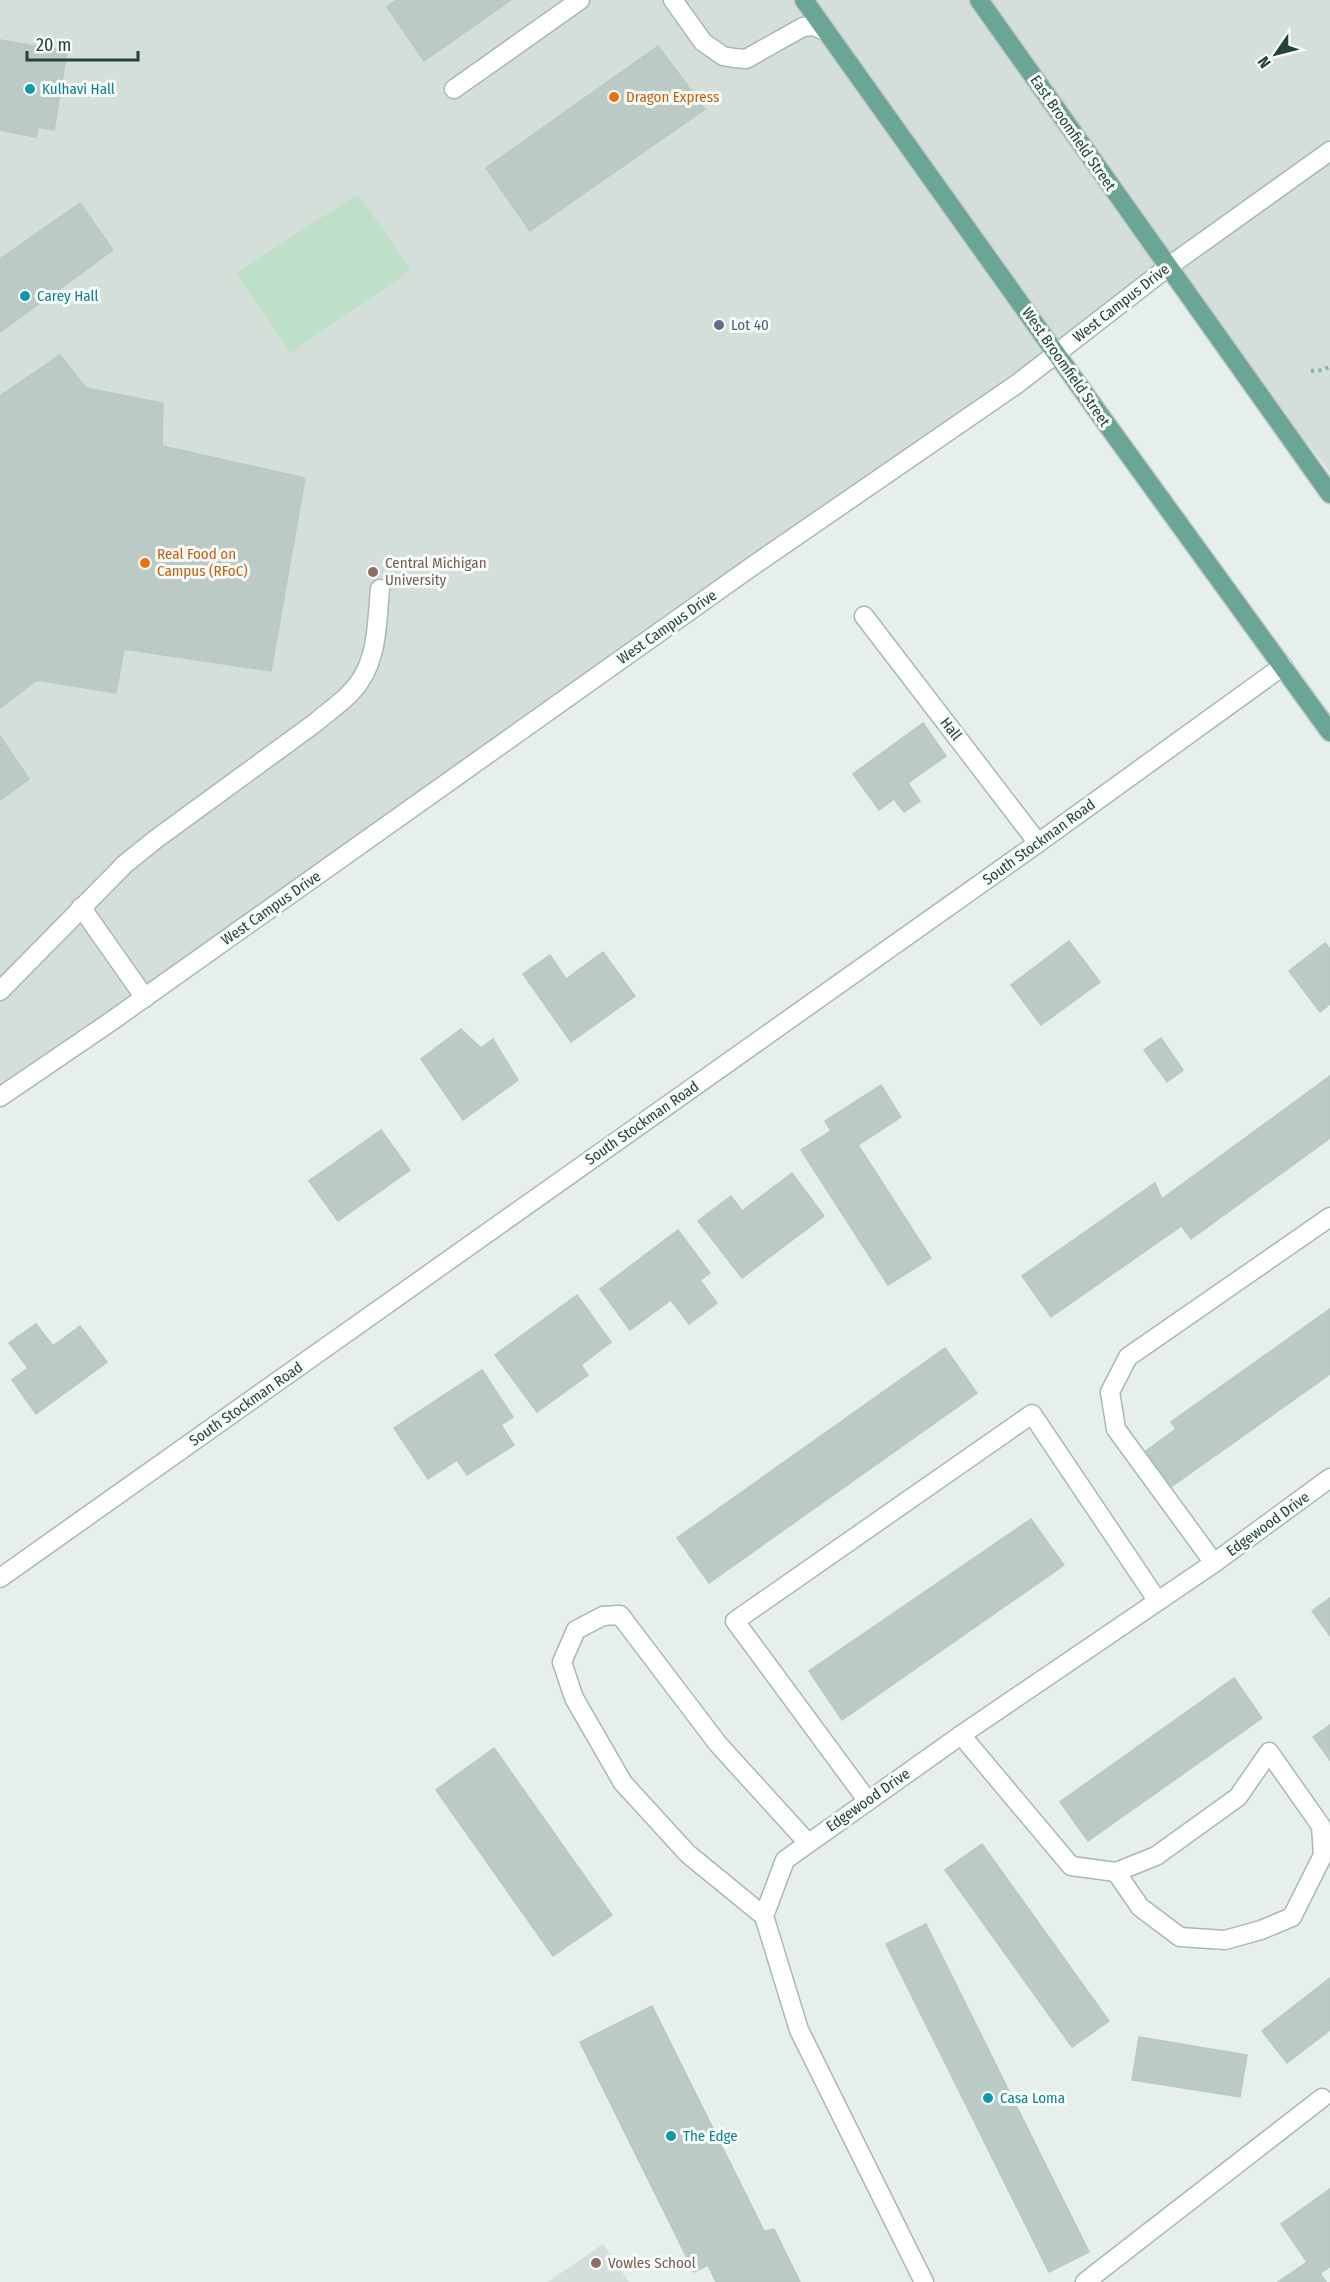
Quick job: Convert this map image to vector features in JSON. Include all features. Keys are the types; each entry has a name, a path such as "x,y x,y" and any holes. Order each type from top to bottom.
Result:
{"main road":[{"name":"West Broomfield Street","path":"804,0 1330,732"},
{"name":"East Broomfield Street","path":"979,0 1168,267"},
{"path":"1168,267 1330,494"}],"street":[{"path":"454,89 580,0"},
{"path":"673,0 703,42 723,56 746,59 803,27 814,26 827,32"},
{"name":"West Campus Drive","path":"0,1097 145,998 754,565 1017,384 1168,267 1330,151"},
{"path":"0,991 125,864 315,723 360,681 371,658 380,589"},
{"name":"Hall","path":"864,616 1038,843"},
{"name":"South Stockman Road","path":"0,1578 1038,843 1283,666"},
{"path":"81,907 145,998"},
{"path":"1214,1563 1116,1429 1110,1392 1128,1357 1330,1217"},
{"path":"867,1800 735,1621 1032,1414 1157,1600"},
{"name":"Edgewood Drive","path":"764,1916 785,1860 867,1800 1214,1563 1330,1479"},
{"path":"808,1843 718,1744 620,1615 603,1616 576,1630 562,1662 574,1698 623,1783 688,1854 764,1916 799,2030 924,2282"},
{"path":"961,1735 1071,1866 1116,1872 1156,1856 1238,1797 1269,1752 1321,1826 1323,1855 1292,1917 1261,1930 1225,1940 1180,1937 1140,1907 1116,1872"},
{"path":"1085,2282 1322,2098"}],"path":[{"path":"1311,371 1324,370 1330,366"}],"shaded area":[{"name":"Central Michigan University","path":"0,0 1330,0 1330,472 1168,267 0,1097"},
{"name":"Vowles School","path":"603,2244 629,2282 548,2282"}],"green space":[{"path":"358,194 411,270 290,353 236,273"}],"building":[{"path":"397,0 511,0 424,61 387,7"},
{"name":"Kulhavi Hall","path":"0,40 67,51 54,130 38,127 36,137 0,130"},
{"path":"658,46 705,109 530,231 486,168"},
{"name":"Carey Hall","path":"80,203 113,250 0,332 0,259"},
{"name":"Real Food on Campus (RFoC)","path":"60,355 86,388 163,403 162,446 305,478 271,671 124,649 116,693 37,680 0,708 0,396"},
{"path":"923,723 946,756 908,783 920,801 904,812 894,799 879,810 853,774"},
{"path":"0,736 29,779 0,800"},
{"path":"1069,941 1100,982 1041,1025 1011,985"},
{"path":"1325,943 1330,949 1330,1004 1320,1012 1289,971"},
{"path":"603,952 635,996 571,1042 523,974 550,955 566,979"},
{"path":"461,1029 481,1048 493,1039 518,1080 463,1120 421,1059"},
{"path":"1161,1038 1183,1070 1167,1082 1144,1050"},
{"path":"1330,1076 1330,1138 1191,1239 1162,1199"},
{"path":"881,1085 901,1117 858,1145 931,1258 888,1285 801,1150 831,1131 825,1121"},
{"path":"381,1130 410,1170 338,1221 309,1181"},
{"path":"792,1173 824,1216 742,1278 698,1221 731,1196 742,1211"},
{"path":"1155,1183 1162,1199 1184,1224 1051,1317 1022,1276"},
{"path":"678,1230 710,1273 700,1280 717,1303 689,1324 671,1300 630,1330 600,1289"},
{"path":"577,1295 611,1342 581,1365 588,1375 537,1412 495,1355"},
{"path":"1330,1309 1330,1374 1171,1487 1146,1451 1176,1429 1171,1422"},
{"path":"36,1324 53,1346 80,1326 107,1362 36,1414 12,1380 28,1368 9,1343"},
{"path":"945,1348 977,1393 709,1583 677,1538"},
{"path":"482,1370 513,1417 501,1425 514,1445 467,1475 457,1460 428,1479 394,1428"},
{"path":"1031,1519 1064,1565 842,1720 809,1671"},
{"path":"1330,1598 1330,1636 1312,1611"},
{"path":"1234,1678 1262,1718 1088,1841 1060,1802"},
{"path":"1330,1725 1330,1760 1313,1737"},
{"path":"494,1748 612,1915 553,1956 436,1790"},
{"name":"Casa Loma","path":"982,1844 1109,2021 1072,2047 945,1870"},
{"name":"Casa Loma","path":"926,1924 1089,2252 1049,2272 886,1944"},
{"path":"1330,1978 1330,2030 1287,2063 1262,2031"},
{"name":"The Edge","path":"652,2006 764,2231 774,2229 800,2282 716,2282 708,2265 694,2272 580,2042"},
{"path":"1139,2037 1247,2055 1240,2097 1132,2080"},
{"path":"1330,2189 1330,2267 1320,2273 1326,2282 1278,2282 1307,2262 1281,2224"}],"place":[{"name":"Kulhavi Hall","path":"30,89"},
{"name":"Dragon Express","path":"614,97"},
{"name":"Carey Hall","path":"25,296"},
{"name":"Lot 40","path":"719,325"},
{"name":"Real Food on Campus (RFoC)","path":"145,563"},
{"name":"Central Michigan University","path":"373,572"},
{"name":"Casa Loma","path":"988,2098"},
{"name":"The Edge","path":"671,2136"},
{"name":"Vowles School","path":"596,2263"}]}
